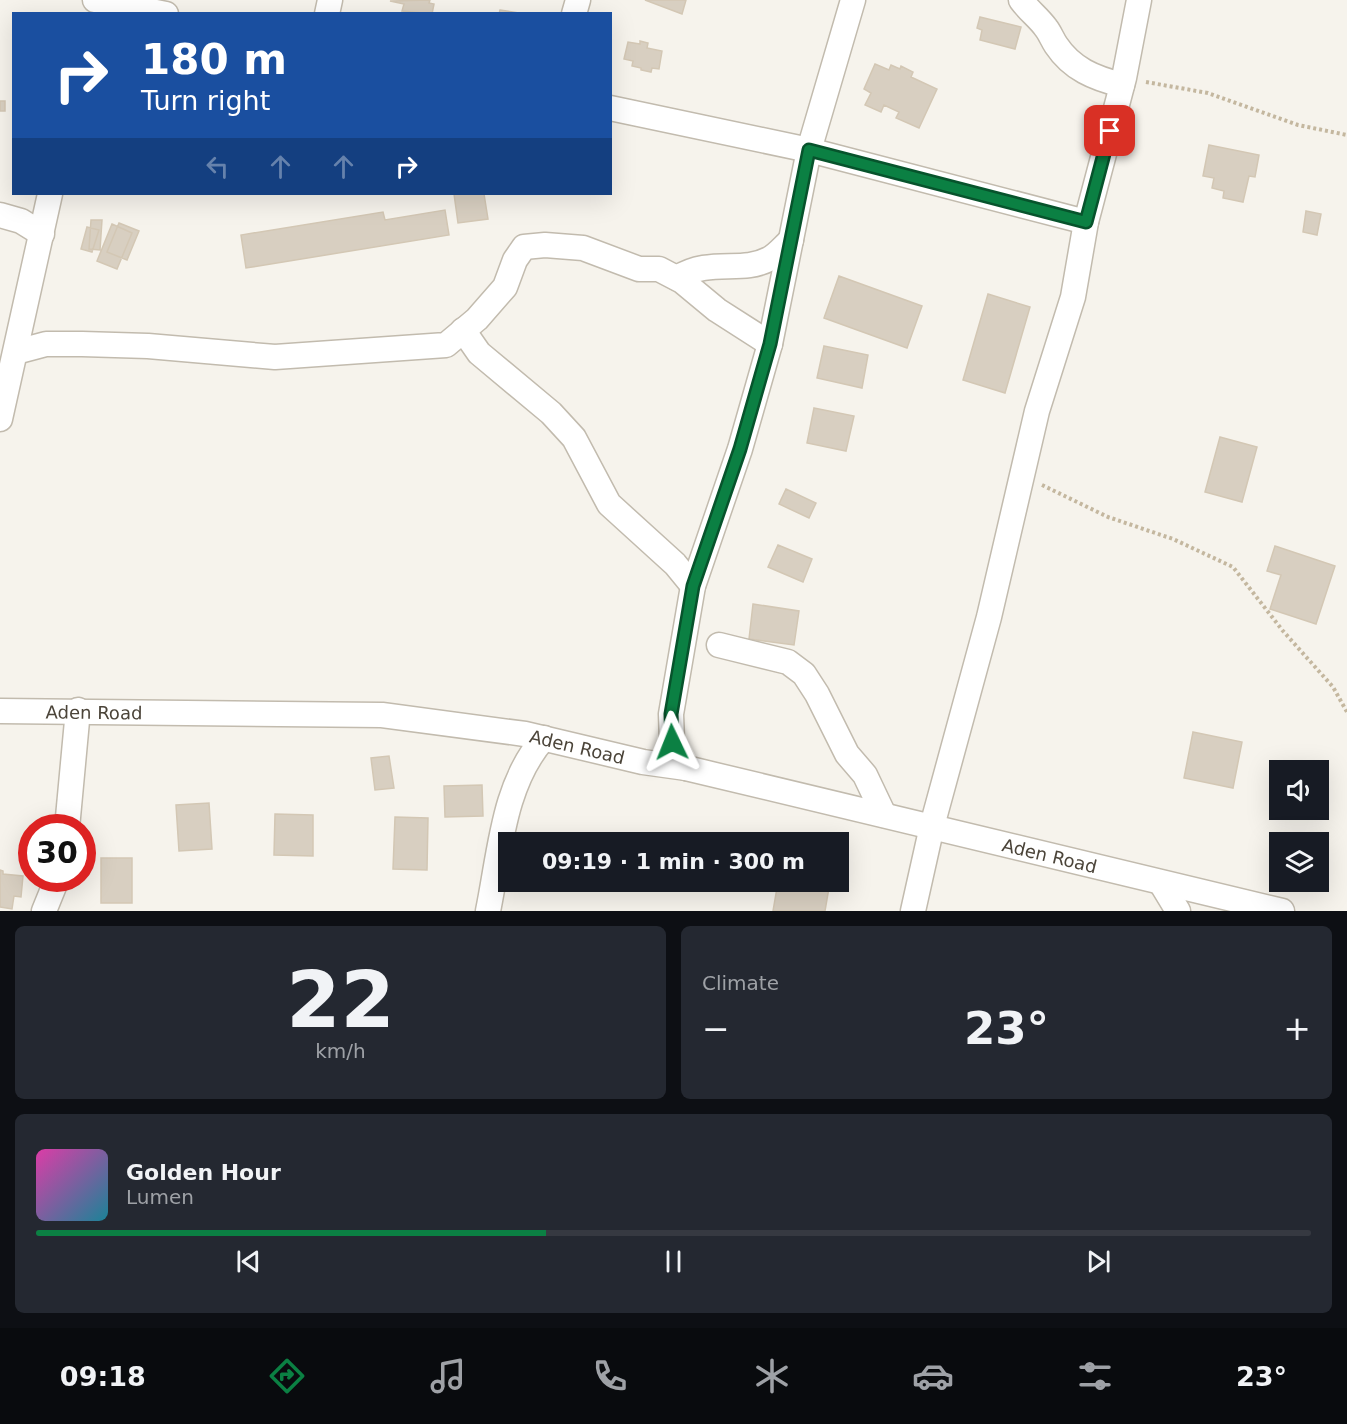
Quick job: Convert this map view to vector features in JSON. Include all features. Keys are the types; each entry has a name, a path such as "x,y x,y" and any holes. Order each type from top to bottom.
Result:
{"street":[{"path":"94,0 156,12"},
{"path":"686,768 672,742 671,714 693,586 740,449 770,344 809,150 853,0"},
{"path":"1022,0 1070,61 1091,77 1123,81"},
{"path":"913,911 932,826 989,618 1037,411 1073,297 1086,222 1123,81 1139,0"},
{"path":"612,108 809,150 1086,222"},
{"path":"0,419 50,195"},
{"path":"0,215 21,221 42,234"},
{"path":"677,278 698,268 711,265 760,263 771,258 791,240"},
{"path":"16,352 46,344 82,344 148,346 275,357 446,345 464,330 505,286 515,260 524,247 545,245 583,248 639,269 659,269 677,278 717,310 770,344"},
{"path":"464,330 480,353 550,413 574,438 609,504 675,564 693,586"},
{"path":"719,645 769,655 788,662 804,674 818,694 847,754 866,775 884,815"},
{"path":"69,814 78,710"},
{"name":"Aden Road","path":"0,711 78,710 236,715 382,715 543,738 643,762 686,768 1282,911"},
{"path":"488,911 514,784 527,757 543,738"},
{"path":"1161,883 1178,911"},
{"path":"44,911 52,892"}],"path":[{"path":"1123,81 1208,93 1298,126 1347,135"},
{"path":"1022,477 1056,491 1108,518 1173,539 1233,567 1283,631 1333,687 1347,711"}],"building":[{"path":"430,0 429,3 434,4 432,12 412,12 402,11 404,4 390,1"},
{"path":"645,0 686,0 682,14"},
{"path":"980,17 1021,27 1015,49 980,40 982,30 977,28"},
{"path":"640,41 648,43 647,48 662,51 659,69 652,68 651,72 641,70 641,68 632,66 633,61 624,59 628,42 640,44"},
{"path":"875,64 889,70 891,65 900,69 901,66 913,72 911,77 937,89 919,128 896,118 899,112 884,105 881,112 865,105 871,93 864,89"},
{"path":"0,101 5,101 5,111 0,111"},
{"path":"1209,145 1259,155 1255,177 1249,176 1243,202 1223,198 1224,191 1212,188 1214,178 1203,176"},
{"path":"454,195 484,195 488,219 458,223"},
{"path":"445,210 449,235 246,268 241,235 383,212 385,220"},
{"path":"1306,211 1321,214 1317,235 1303,232"},
{"path":"91,220 102,220 100,250 89,249"},
{"path":"119,223 139,231 127,260 107,252"},
{"path":"112,224 132,233 117,269 97,261"},
{"path":"87,227 99,230 92,252 81,249"},
{"path":"839,276 922,306 907,348 824,318"},
{"path":"988,294 1030,307 1005,393 963,380"},
{"path":"824,346 868,355 862,388 817,378"},
{"path":"814,408 854,416 846,451 807,443"},
{"path":"1220,437 1257,447 1242,502 1205,492"},
{"path":"786,489 816,503 809,518 779,504"},
{"path":"778,545 812,559 803,582 768,567"},
{"path":"1275,546 1335,566 1316,624 1270,609 1281,575 1267,571"},
{"path":"753,604 799,611 794,645 749,639"},
{"path":"1193,732 1242,742 1233,788 1184,778"},
{"path":"389,756 394,788 375,790 371,758"},
{"path":"482,785 483,816 445,817 444,786"},
{"path":"209,803 212,849 179,851 176,805"},
{"path":"275,814 313,815 313,856 274,855"},
{"path":"395,817 428,818 427,870 393,869"},
{"path":"101,858 132,858 132,903 101,903"},
{"path":"0,870 3,874 18,876 18,892 21,892 21,897 14,896 12,909 0,907"},
{"path":"776,892 828,892 825,911 773,911"}],"route":[{"path":"672,742 671,714 693,586 740,449 770,344 809,150 1086,222 1110,131"}]}
